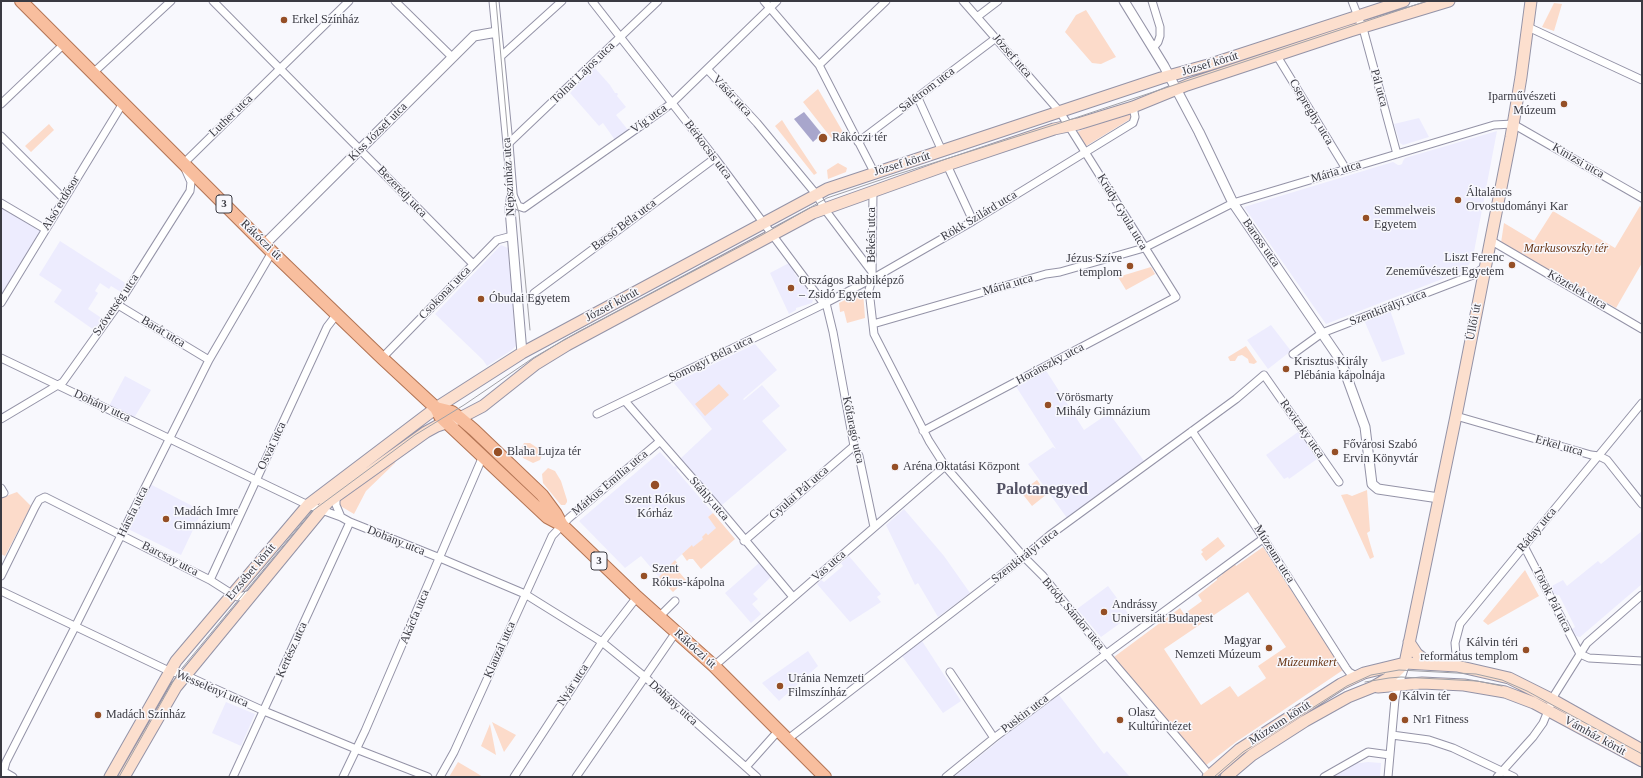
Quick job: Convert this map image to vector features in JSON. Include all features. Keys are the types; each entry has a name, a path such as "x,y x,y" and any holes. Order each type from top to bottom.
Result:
{"main road":[{"name":"Rákóczi út","path":"21,1 183,164 382,358 436,408 440,416 453,420 542,495 562,525"},
{"name":"József körút","path":"453,420 483,406 536,364 567,345 813,213 947,165 1054,129 1133,107 1176,90 1277,56 1361,22 1404,1"},
{"name":"József körút","path":"436,408 522,353 816,194 874,172 1170,76 1361,22 1449,1"},
{"name":"Üllői út","path":"1409,642 1456,416 1513,124 1531,2"},
{"name":"Erzsébet körút","path":"110,777 169,671 308,505 436,408"},
{"name":"Rákóczi út","path":"453,420 483,456 547,517 562,525 637,597 714,666 825,777"},
{"name":"Erzsébet körút","path":"124,777 176,687 238,614 252,594 321,510 336,496 426,432 453,420"},
{"path":"1373,687 1392,676 1405,664 1409,642"},
{"path":"1409,642 1417,654 1430,664"},
{"path":"1386,667 1399,659 1409,642"},
{"path":"1356,676 1386,667 1405,664 1457,666 1509,678 1551,705"},
{"name":"Múzeum körút","path":"1210,777 1240,749 1315,700 1356,676"},
{"path":"1373,687 1422,682 1464,685 1496,689 1551,705"},
{"name":"Múzeum körút","path":"1226,777 1252,756 1317,714 1355,693 1373,687"},
{"name":"Vámház körút","path":"1551,705 1642,750"},
{"name":"Vámház körút","path":"1551,705 1642,761"}],"street":[{"path":"93,73 171,1"},
{"name":"Bezerédj utca","path":"214,1 472,264"},
{"name":"Luther utca","path":"183,164 349,1"},
{"path":"395,1 452,57"},
{"name":"Népszínház utca","path":"494,1 512,193 510,208 522,353"},
{"path":"499,58 562,1"},
{"name":"Bérkocsis utca","path":"592,1 621,36 825,303"},
{"name":"Tolnai Lajos utca","path":"508,144 658,1"},
{"path":"764,1 819,65 874,172"},
{"name":"Víg utca","path":"512,193 518,206 524,208 672,103 777,1"},
{"path":"819,65 886,1"},
{"name":"József utca","path":"963,1 1060,112 1069,126"},
{"path":"978,17 998,1"},
{"name":"Baross utca","path":"1124,1 1170,76 1233,203 1341,361 1366,433 1371,479 1374,486 1378,489 1439,498"},
{"path":"1152,1 1160,27 1158,42 1153,48"},
{"name":"Pál utca","path":"1352,1 1361,22 1397,154"},
{"path":"1528,27 1642,80"},
{"name":"Kiss József utca","path":"269,248 360,150 474,36 497,32"},
{"name":"Salétrom utca","path":"858,142 996,38"},
{"path":"1,104 64,44"},
{"name":"Csepreghy utca","path":"1277,56 1346,168"},
{"name":"Vásár utca","path":"706,69 757,123 816,194"},
{"path":"918,98 942,151"},
{"name":"Alsó erdősor","path":"1,303 63,198 123,103"},
{"path":"1086,152 1133,123 1135,117 1133,107"},
{"name":"Mária utca","path":"873,324 1046,274 1060,272 1144,248 1233,203 1494,125 1513,124"},
{"name":"Kinizsi utca","path":"1513,124 1642,198"},
{"name":"Krúdy Gyula utca","path":"1069,126 1176,297"},
{"path":"1,136 63,198"},
{"name":"Rökk Szilárd utca","path":"825,303 872,275 972,221 1086,152"},
{"name":"Bacsó Béla utca","path":"534,293 714,158"},
{"name":"Szövetség utca","path":"1,419 63,382 118,305 190,191 191,182 183,164"},
{"path":"947,165 972,221"},
{"name":"Békési utca","path":"873,192 872,275 869,290 873,324"},
{"path":"816,194 872,275"},
{"path":"1,203 45,229"},
{"name":"Csokonai utca","path":"382,358 497,240 512,236"},
{"name":"Köztelek utca","path":"1490,240 1642,329"},
{"name":"Hársfa utca","path":"2,773 6,762 122,535 169,438 269,248"},
{"name":"Szentkirályi utca","path":"1293,354 1322,333 1473,276 1485,267"},
{"name":"Horánszky utca","path":"923,431 1176,297"},
{"name":"Kőfaragó utca","path":"825,303 834,332 854,446 859,456 874,527"},
{"name":"Somogyi Béla utca","path":"597,414 825,303"},
{"name":"Barát utca","path":"118,305 209,360"},
{"name":"Osvát utca","path":"210,580 327,327 337,314"},
{"name":"Bródy Sándor utca","path":"873,324 874,334 879,346 923,431 945,466 1024,557 1043,576 1106,654 1210,777"},
{"name":"Dohány utca","path":"1,358 308,505 341,517 525,594 602,642 645,677 757,777"},
{"name":"Szentkirályi utca","path":"746,768 783,735 1024,557 1050,535 1236,399 1264,375"},
{"name":"Reviczky utca","path":"1264,375 1339,482"},
{"name":"Stáhly utca","path":"625,401 792,597"},
{"name":"Ráday utca","path":"1457,666 1455,643 1460,624 1642,403"},
{"name":"Erkel utca","path":"1456,416 1599,456 1607,460 1642,504"},
{"name":"Múzeum utca","path":"1192,431 1264,538 1346,668 1349,672 1356,676"},
{"name":"Márkus Emília utca","path":"562,525 659,442"},
{"name":"Gyulai Pál utca","path":"744,541 854,446"},
{"name":"Akácfa utca","path":"343,777 440,558 483,456"},
{"name":"Vas utca","path":"714,666 945,466"},
{"path":"336,496 336,506 341,517"},
{"name":"Barcsay utca","path":"1,576 35,507 39,500 45,497 210,580 232,594"},
{"name":"Kertész utca","path":"233,777 350,522"},
{"name":"Klauzál utca","path":"440,777 454,752 552,536 562,525"},
{"name":"Puskin utca","path":"946,777 994,738 1264,538"},
{"name":"Török Pál utca","path":"1524,546 1580,654"},
{"name":"Wesselényi utca","path":"1,591 169,671 185,675 264,711 356,750 428,777"},
{"path":"232,594 238,597 252,594"},
{"path":"1499,774 1533,737 1543,723 1555,694 1587,643 1642,595"},
{"name":"Nyár utca","path":"514,777 602,642 637,597"},
{"path":"659,616 675,601"},
{"path":"576,777 676,632"},
{"path":"1580,654 1589,658 1642,661"},
{"path":"1388,777 1395,699 1398,684 1405,664"},
{"path":"950,672 994,738"},
{"path":"1392,735 1429,740 1453,748 1499,774 1514,777"},
{"path":"1324,777 1368,752 1390,755"},
{"path":"2,773 12,777"}],"shaded area":[{"path":"594,67 615,93 618,94 617,96 626,107 616,115 628,130 615,140 603,123 599,126 570,93"},
{"path":"1419,118 1429,137 1403,145 1400,143 1394,124"},
{"name":"Semmelweis Egyetem","path":"1497,131 1473,257 1471,257 1469,265 1467,265 1463,271 1326,324 1244,207 1393,162 1400,165 1405,158"},
{"path":"1,208 41,231 1,297"},
{"path":"60,241 127,284 121,292 111,286 109,289 100,283 95,291 98,293 88,309 103,319 94,330 54,302 62,290 39,275"},
{"name":"Óbudai Egyetem","path":"501,245 508,248 517,337 516,346 487,366 483,360 435,314"},
{"name":"Országos Rabbiképző – Zsidó Egyetem","path":"789,263 795,272 794,273 814,297 812,303 796,308 796,310 789,314 770,273"},
{"path":"1390,310 1405,354 1382,362 1364,320"},
{"path":"1271,325 1291,351 1268,369 1247,340"},
{"name":"Szent Rókus Kórház","path":"755,344 777,370 743,399 744,400 762,385 780,406 762,421 787,450 722,505 684,462 676,470 713,513 708,517 717,528 708,535 706,533 703,539 693,548 691,546 659,577 641,556 625,568 579,521 660,452 674,467 682,460 681,458 712,429 674,383"},
{"path":"1045,369 1084,430 1109,413 1144,461 1067,518 1028,464 1053,447 1056,449 1015,385"},
{"path":"125,376 151,390 134,418 109,406"},
{"path":"1298,432 1317,459 1289,479 1288,477 1284,479 1266,455"},
{"name":"Madách Imre Gimnázium","path":"150,484 202,511 181,555 128,529"},
{"path":"904,509 944,556 970,593 938,617 918,583 915,585 886,525"},
{"path":"1642,531 1642,584 1580,637 1576,636 1572,629 1575,627 1559,595 1555,596 1550,587 1563,580 1567,586 1598,561 1601,564"},
{"path":"849,556 881,594 877,597 881,602 850,622 817,584 821,580 824,582 843,566 841,563"},
{"path":"759,563 771,577 753,594 758,599 752,604 761,614 751,623 725,593"},
{"name":"Andrássy Universität Budapest","path":"1108,586 1130,616 1101,637 1077,609"},
{"path":"922,641 961,701 943,713 902,656"},
{"path":"808,651 818,666 779,701 762,683"},
{"path":"1059,695 1104,754 1107,751 1130,777 954,777 1012,730"},
{"path":"226,702 255,714 241,746 212,733"},
{"path":"1368,762 1381,763 1380,777 1331,777 1352,764"}],"green space":[{"path":"1554,3 1562,4 1554,31 1542,27"},
{"path":"1086,10 1116,57 1101,64 1092,63 1065,32 1076,15"},
{"path":"818,89 843,132 832,139 803,102"},
{"path":"1131,109 1132,118 1086,146 1077,132"},
{"path":"782,120 817,173 814,175 775,126"},
{"path":"49,124 54,130 31,152 25,146"},
{"path":"838,163 847,168 846,172 828,179 827,170"},
{"name":"Markusovszky tér","path":"1640,206 1642,208 1642,263 1616,308 1501,243 1504,223 1534,241 1553,211 1615,248"},
{"path":"1151,267 1155,274 1126,290 1118,277"},
{"path":"863,291 865,318 847,323 844,311 840,312 839,303"},
{"path":"1246,346 1257,362 1254,364 1249,363 1248,359 1242,355 1238,356 1235,361 1230,361 1228,357"},
{"path":"719,384 729,395 705,416 695,404"},
{"path":"524,443 530,443 539,449 542,455 540,460 533,463 523,458 520,450"},
{"path":"397,456 395,463 366,491 354,514 337,504 338,498"},
{"path":"548,468 555,471 561,481 567,500 565,505 561,505 543,483 542,474"},
{"path":"1037,480 1047,494 1032,506 1021,492"},
{"path":"1367,490 1370,531 1367,533 1374,557 1370,559 1341,495 1347,494 1352,496"},
{"path":"17,492 31,506 5,556 1,554 1,498"},
{"path":"713,513 735,539 701,569 693,559 689,559 687,561 682,554 692,545 693,547 703,539 702,537 706,533 708,535 716,528 708,517"},
{"path":"1218,537 1225,546 1206,561 1201,554 1203,552 1201,550"},
{"name":"Múzeumkert","path":"1263,547 1343,670 1236,742 1205,766 1114,657 1180,608 1184,614 1202,601 1198,595 1217,580 1223,572 1235,564 1236,566","holes":["1248,592 1286,647 1258,666 1266,678 1265,679 1238,697 1230,686 1201,705 1164,649"]},
{"path":"675,560 680,567 679,572 686,580 673,592 668,587 669,585 667,583 665,584 659,577"},
{"path":"1525,570 1539,596 1488,625 1483,621"},
{"path":"492,722 516,735 504,752"},
{"path":"490,724 496,755 481,746"},
{"path":"458,762 475,772 483,777 449,777"}],"water":[{"path":"804,112 822,134 813,142 794,119"}],"tram line":[{"path":"496,1 513,193 519,213 530,330"},
{"path":"119,777 178,673 311,512 415,435 464,405 533,358 578,332 762,235 827,198 1060,123 1427,1"},
{"path":"1214,777 1243,752 1347,686 1371,675 1399,670 1476,674 1502,680 1527,691 1642,754"},
{"path":"1365,682 1401,677 1477,681 1502,686"}],"place":[{"name":"Erkel Színház","path":"284,20"},
{"name":"Iparművészeti Múzeum","path":"1564,104"},
{"name":"Rákóczi tér","path":"823,138"},
{"name":"Általános Orvostudományi Kar","path":"1458,200"},
{"name":"Semmelweis Egyetem","path":"1366,218"},
{"name":"Liszt Ferenc Zeneművészeti Egyetem","path":"1512,265"},
{"name":"Jézus Szíve templom","path":"1130,266"},
{"name":"Országos Rabbiképző – Zsidó Egyetem","path":"791,288"},
{"name":"Óbudai Egyetem","path":"481,299"},
{"name":"Krisztus Király Plébánia kápolnája","path":"1286,369"},
{"name":"Vörösmarty Mihály Gimnázium","path":"1048,405"},
{"name":"Blaha Lujza tér","path":"498,452"},
{"name":"Fővárosi Szabó Ervin Könyvtár","path":"1335,452"},
{"name":"Aréna Oktatási Központ","path":"895,467"},
{"name":"Szent Rókus Kórház","path":"655,485"},
{"name":"Madách Imre Gimnázium","path":"166,519"},
{"name":"Szent Rókus-kápolna","path":"644,576"},
{"name":"Andrássy Universität Budapest","path":"1104,612"},
{"name":"Magyar Nemzeti Múzeum","path":"1269,648"},
{"name":"Kálvin téri református templom","path":"1526,650"},
{"name":"Uránia Nemzeti Filmszínház","path":"780,686"},
{"name":"Kálvin tér","path":"1393,697"},
{"name":"Madách Színház","path":"98,715"},
{"name":"Olasz Kultúrintézet","path":"1120,720"},
{"name":"Nr1 Fitness","path":"1405,720"}],"district":[{"name":"Palotanegyed","path":"1042,490"}]}
